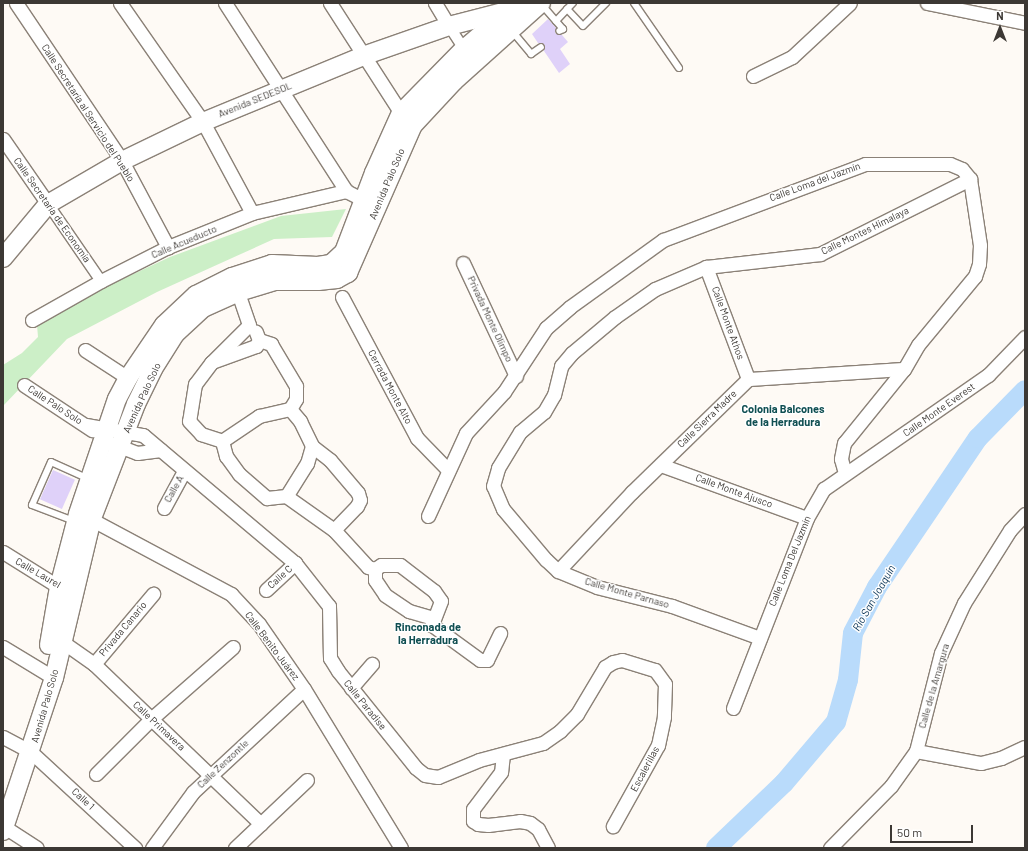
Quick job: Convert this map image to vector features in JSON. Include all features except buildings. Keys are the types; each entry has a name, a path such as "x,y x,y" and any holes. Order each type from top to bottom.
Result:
{"main road":[{"name":"Avenida SEDESOL","path":"3,258 48,204 122,161 203,122 363,56 449,26 514,6 541,3"},
{"name":"Avenida Palo Solo","path":"82,518 110,438 128,378 164,325 196,295 235,284 274,281 318,281 337,279 348,273 413,125 454,81 541,3"},
{"name":"Avenida Palo Solo","path":"4,828 49,675 66,588 90,480 110,438 126,430 153,370 175,334 203,308 235,284 272,264 318,266 331,264 344,252 364,200 401,113 464,49 514,6"},
{"name":"Avenida Palo Solo","path":"3,796 26,749"}],"street":[{"name":"Calle Secretaría al Servicio del Pueblo","path":"16,3 122,161 168,247"},
{"path":"120,3 203,122 252,213"},
{"path":"225,3 279,90 346,191 364,200"},
{"path":"330,3 401,113"},
{"path":"435,3 464,49"},
{"path":"753,76 792,57 850,3"},
{"path":"927,3 1025,23"},
{"name":"Calle Secretaría de Economía","path":"3,139 101,281"},
{"name":"Calle Loma del Jazmín","path":"428,516 466,433 516,376 546,328 570,307 663,240 864,164 950,164 962,168 970,179"},
{"path":"845,473 841,459 844,443 904,369 918,344 975,276 979,264 980,245 970,179"},
{"name":"Calle Montes Himalaya","path":"706,266 820,254 970,179"},
{"name":"Calle Acueducto","path":"32,320 101,281 168,247 252,213 346,191"},
{"name":"Privada Monte Olimpo","path":"463,263 516,376"},
{"name":"Calle Monte Athos","path":"706,266 748,379"},
{"name":"Calle Monte Parnaso","path":"706,266 655,290 615,317 572,353 561,366 554,395 544,412 520,432 498,468 493,486 503,509 546,560 558,571 597,587 672,606 760,638"},
{"path":"222,441 259,416 290,409 296,399 296,386 271,344 259,340 254,328 249,325 235,284"},
{"name":"Cerrada Monte Alto","path":"342,297 417,438 448,470"},
{"path":"222,441 201,434 189,421 195,384 211,363 249,325"},
{"name":"Calle Monte Everest","path":"845,473 988,375 1025,337"},
{"path":"211,363 256,346 259,340"},
{"path":"84,350 128,378"},
{"path":"748,379 904,369"},
{"name":"Calle Sierra Madre","path":"558,571 661,465 748,379"},
{"name":"Calle Palo Solo","path":"24,385 86,425 110,438"},
{"path":"290,409 300,421 312,446 330,460 358,493 360,500 357,506 334,530"},
{"name":"Calle Paradise","path":"126,430 142,435 162,450 184,471 295,563 329,606 330,658 351,688 416,768 425,775 438,777 479,760 503,754"},
{"path":"110,438 137,453 162,450"},
{"path":"222,441 226,456 239,474 267,498 286,496 334,530 368,567 375,570"},
{"path":"286,496 307,463 312,446"},
{"name":"Calle Monte Ajusco","path":"661,465 806,518"},
{"name":"Calle A","path":"164,508 184,471"},
{"name":"Calle Loma Del Jazmín","path":"733,708 806,518 824,489 845,473"},
{"name":"Calle de la Amargura","path":"830,848 891,786 916,751 942,653 964,603 1010,530 1025,514"},
{"name":"Calle Benito Juárez","path":"82,518 231,594 259,624 304,689 401,848"},
{"name":"Calle Laurel","path":"3,552 66,588"},
{"name":"Calle C","path":"266,590 295,563"},
{"path":"434,618 409,612 385,595 375,580 375,570 380,565 400,565 434,591 441,601 432,625 480,660 487,660 500,633"},
{"name":"Privada Canario","path":"94,664 153,594"},
{"name":"Calle Primavera","path":"57,638 94,664 212,775 261,824"},
{"path":"3,647 49,675"},
{"path":"96,774 151,719 232,648"},
{"name":"Escalerillas","path":"503,754 543,743 560,731 576,714 605,667 613,662 622,660 640,664 655,670 662,676 665,684 664,717 658,746 613,826"},
{"path":"351,688 372,664"},
{"name":"Calle Zenzontle","path":"152,848 193,792 304,689"},
{"name":"Calle 1","path":"3,737 26,749 135,848"},
{"path":"916,751 981,763 1001,758 1025,746"},
{"path":"503,754 501,772 473,809 474,820 478,824 488,825 520,821 530,823 538,829 548,848"},
{"path":"235,848 307,780"},
{"path":"4,828 37,848"}],"lane":[{"path":"541,3 563,29 559,31"},
{"path":"556,21 573,3"},
{"path":"567,9 583,26 606,3"},
{"path":"634,3 679,68"},
{"path":"511,30 531,54 541,46"},
{"path":"82,518 32,504 51,462 90,480"}],"green space":[{"path":"346,209 332,237 274,239 157,292 67,339 3,406 3,365 22,353 38,337 37,325 101,289 170,257 281,216"}],"waterway":[{"name":"Río San Joaquín","path":"716,848 784,783 836,722 848,680 853,633 877,587 978,438 1025,390"}],"district":[{"name":"Colonia Balcones de la Herradura","path":"783,416"},
{"name":"Rinconada de la Herradura","path":"428,634"}]}
